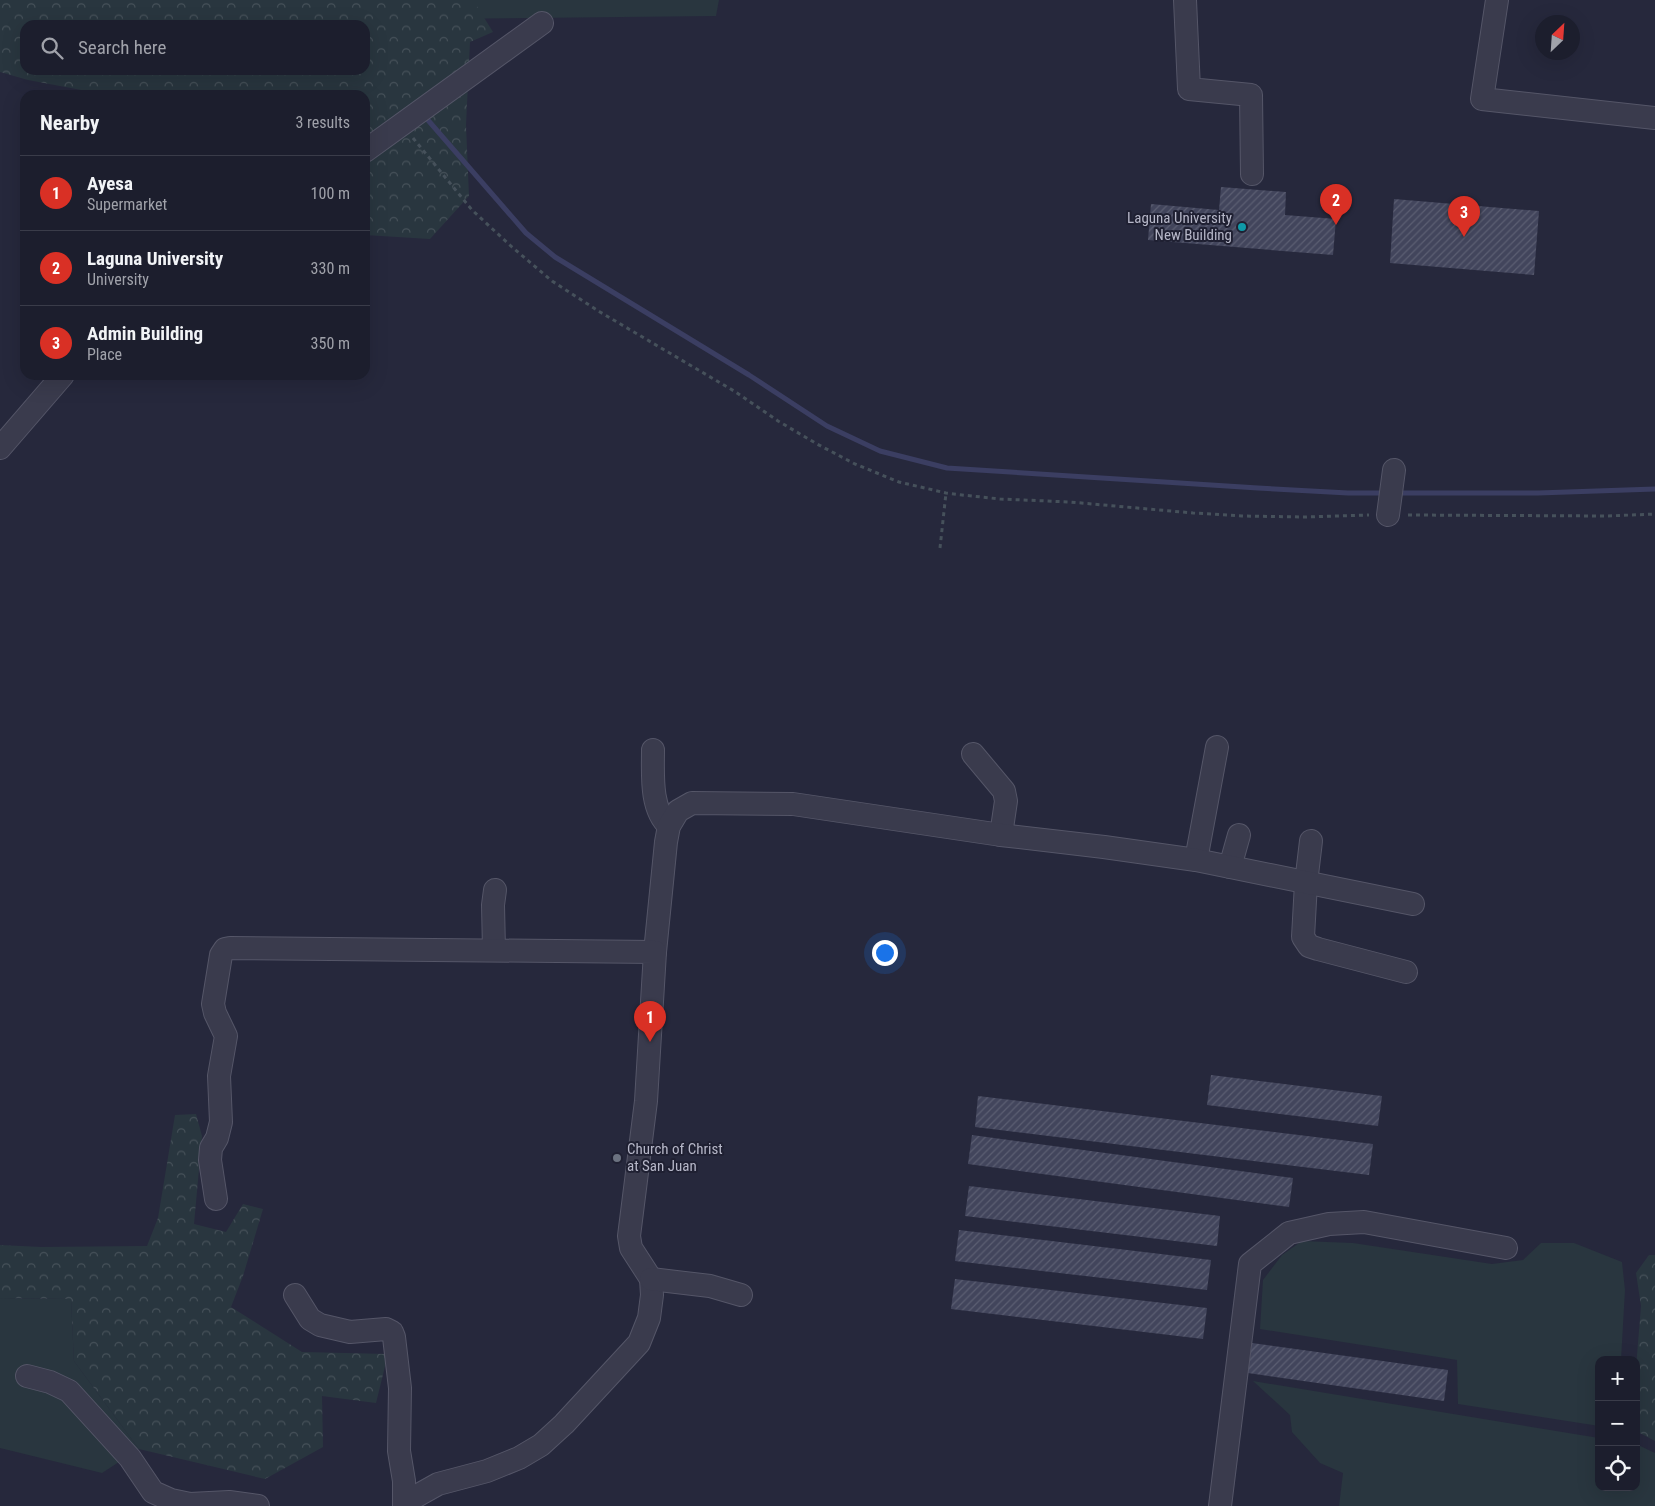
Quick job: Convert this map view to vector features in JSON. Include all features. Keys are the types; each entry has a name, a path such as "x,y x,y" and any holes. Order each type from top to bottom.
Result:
{"street":[{"path":"1185,0 1189,89 1251,95 1252,174"},
{"path":"1496,0 1482,99 1655,118"},
{"path":"370,147 542,23"},
{"path":"0,448 59,380"},
{"path":"1196,860 1217,747"},
{"path":"653,750 655,797 662,820 669,826"},
{"path":"973,754 1004,791 1006,801 1001,835"},
{"path":"405,1506 412,1498 438,1484 487,1471 519,1458 541,1446 639,1343 649,1318 652,1295 651,1279 631,1248 629,1236 646,1101 655,952 666,842 669,826 678,811 692,803 793,804 1001,835 1196,860 1413,904"},
{"path":"1230,867 1239,835"},
{"path":"1311,841 1306,883 1303,938 1309,946 1318,949 1406,972"},
{"path":"494,950 493,914 495,890"},
{"path":"216,1199 210,1160 211,1148 217,1138 221,1122 219,1076 226,1036 215,1013 214,1004 221,955 225,949 655,952"},
{"path":"1220,1506 1250,1264 1289,1233 1329,1224 1364,1222 1506,1248"},
{"path":"651,1279 710,1286 741,1295"},
{"path":"295,1295 310,1319 320,1325 350,1332 386,1329 392,1332 400,1388 399,1451 404,1481 405,1506"},
{"path":"27,1376 50,1382 69,1391 130,1458 153,1492 171,1500 190,1504 229,1502 258,1506"}],"path":[{"path":"402,124 472,210 552,281 600,312 734,391 778,421 817,444 855,464 899,482 946,493 1000,499 1070,502 1242,516 1305,517 1391,493 1607,516 1655,514"},
{"path":"940,548 946,493"}],"green space":[{"path":"0,0 473,0 493,32 470,42 466,125 469,196 430,239 370,235 370,90 81,90 28,80 0,72"},
{"path":"439,0 719,0 716,16 437,19"},
{"path":"196,1114 202,1136 194,1224 226,1232 243,1204 263,1209 243,1276 231,1307 302,1352 388,1354 376,1403 322,1396 323,1447 265,1479 139,1449 74,1361 71,1299 0,1298 0,1245 41,1247 147,1246 158,1218 175,1115"},
{"path":"1302,1241 1353,1243 1492,1264 1523,1260 1541,1243 1574,1243 1622,1262 1625,1290 1621,1356 1595,1356 1595,1425 1458,1404 1457,1360 1260,1329 1263,1280 1282,1255"},
{"path":"1649,1255 1655,1255 1655,1441 1640,1433 1640,1356 1637,1356 1641,1306 1636,1273"},
{"path":"0,1298 71,1299 74,1361 139,1449 102,1473 0,1448"},
{"path":"1253,1381 1595,1437 1595,1491 1640,1491 1640,1446 1655,1453 1655,1506 1339,1506 1343,1473 1320,1463 1292,1432 1290,1415"}],"building":[{"name":"Laguna University New Building","path":"1221,187 1286,192 1285,215 1336,219 1333,255 1148,240 1151,204 1219,210"},
{"path":"1394,199 1539,211 1534,275 1390,263"},
{"path":"1211,1075 1382,1096 1378,1126 1207,1105"},
{"path":"978,1096 1373,1144 1369,1175 975,1127"},
{"path":"972,1135 1293,1178 1289,1207 968,1164"},
{"path":"969,1186 1220,1216 1217,1246 965,1216"},
{"path":"959,1230 1211,1260 1207,1290 955,1261"},
{"path":"955,1279 1207,1308 1203,1339 951,1309"},
{"path":"1252,1343 1448,1370 1444,1401 1248,1373"}],"waterway":[{"path":"427,119 526,233 555,257 749,375 827,426 880,451 947,468 1258,488 1348,493 1387,493"},
{"path":"1398,493 1538,493 1655,489"}],"place":[{"name":"Laguna University","path":"1336,225"},
{"name":"Laguna University New Building","path":"1242,227"},
{"name":"Admin Building","path":"1464,237"},
{"name":"Ayesa","path":"650,1042"},
{"name":"Church of Christ at San Juan","path":"617,1158"}]}
